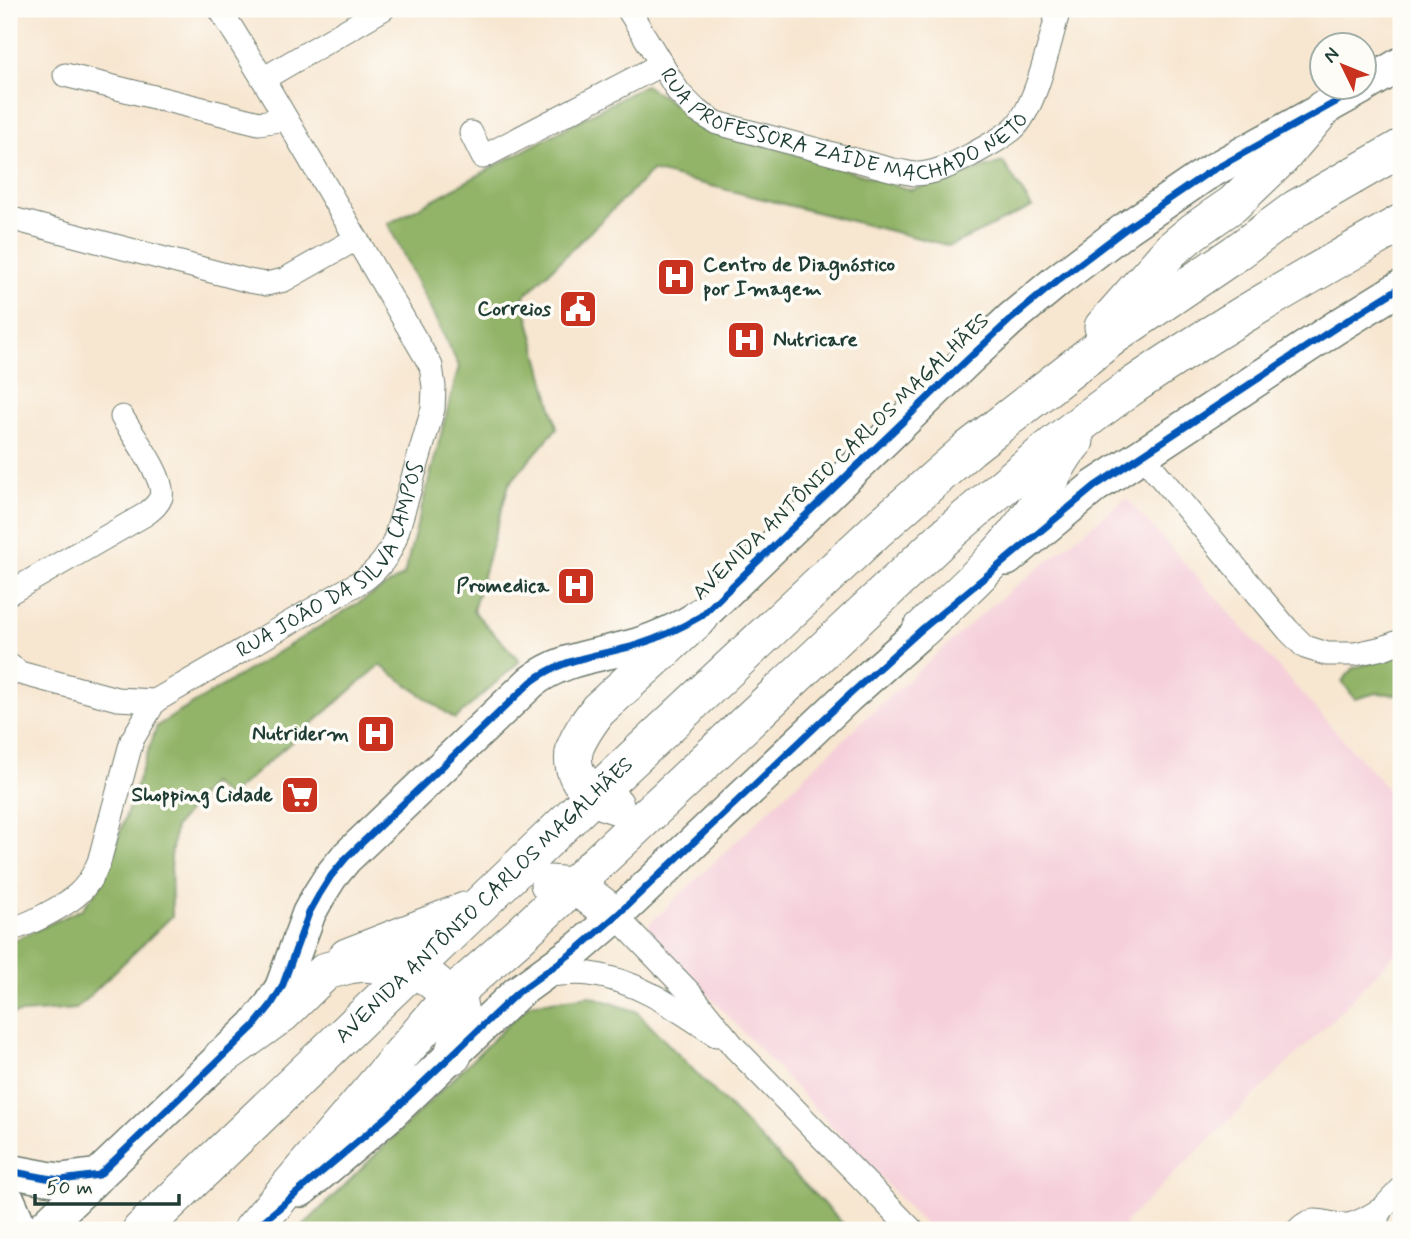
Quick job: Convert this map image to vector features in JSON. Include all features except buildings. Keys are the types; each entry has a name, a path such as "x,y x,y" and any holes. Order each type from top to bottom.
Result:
{"main road":[{"path":"1053,382 1171,250 1233,204 1281,158 1323,109"},
{"name":"AVENIDA ANTÔNIO CARLOS MAGALHÃES","path":"141,1230 594,795 878,529 970,448 1115,335 1297,208 1401,148"},
{"path":"253,1230 452,996 942,539 1011,479 1123,393 1213,332 1401,223"},
{"path":"921,630 979,574 1017,532 1033,510 1069,447 1123,393"},
{"path":"654,810 620,806 594,795 581,782 576,771 575,749 586,726 598,710 701,616"},
{"path":"222,1057 268,1025 326,971 345,958 447,919 519,885 552,883 572,886 616,916"},
{"path":"326,971 364,963 394,965 428,977 458,1003 462,1023 453,1055"}],"street":[{"name":"RUA JOÃO DA SILVA CAMPOS","path":"155,701 378,569 389,555 395,539 433,409 434,387 431,366 426,356 220,9"},
{"path":"263,79 383,9"},
{"name":"RUA PROFESSORA ZAÍDE MACHADO NETO","path":"628,9 679,93 697,111 717,123 915,174 939,170 960,161 1014,128 1033,98 1059,9"},
{"path":"471,133 484,157 662,64"},
{"name":"AVENIDA ANTÔNIO CARLOS MAGALHÃES","path":"1378,78 1401,64"},
{"path":"65,75 259,123 286,119"},
{"name":"AVENIDA ANTÔNIO CARLOS MAGALHÃES","path":"41,1230 254,1026 282,987 309,913 331,876 346,858 531,682 559,664 664,636 701,616 958,369 1057,281 1127,228 1206,174 1336,102"},
{"path":"9,218 265,284 284,280 356,239"},
{"path":"253,1230 388,1116 517,993 579,948 616,916 921,630 1095,486 1401,287"},
{"path":"9,593 157,506 162,495 161,484 122,417"},
{"path":"1142,455 1280,621 1305,647 1327,654 1355,654 1383,648 1401,640"},
{"path":"9,665 20,673 117,699 155,701 132,740 92,879 78,894 32,922 9,929"},
{"path":"117,699 132,740"},
{"path":"616,916 691,994 735,1048 912,1230"},
{"path":"538,976 589,974 616,980 646,991 735,1048"},
{"path":"9,1171 61,1180 99,1175"},
{"path":"1367,1230 1401,1189"},
{"path":"9,1202 16,1218 15,1230"},
{"path":"1298,1230 1303,1224 1318,1220 1339,1226 1351,1225 1383,1208"}],"shaded area":[{"path":"1126,498 1401,804 1401,947 1337,1015 1124,1223 1130,1230 930,1230 645,928 870,714 984,612"}],"green space":[{"path":"645,85 712,128 911,190 1003,162 1032,207 950,246 652,171 523,297 557,428 509,484 473,611 520,661 455,719 380,665 228,797 211,783 175,827 171,857 172,916 76,1009 9,1014 9,940 17,939 82,909 102,884 157,726 404,575 459,366 388,224"},
{"path":"1399,654 1401,695 1376,693 1355,699 1342,681 1354,668"},
{"path":"590,996 636,1011 849,1230 299,1230 529,1004"}],"cycle path":[{"path":"9,1171 61,1180 99,1175 254,1026 271,1005 282,987 309,913 331,876 346,858 531,682 556,667 646,642 701,616 966,361 1057,281 1127,228 1206,174 1336,102"},
{"path":"253,1230 388,1116 517,993 579,948 616,916 921,630 1095,486 1401,287"}],"place":[{"name":"Centro de Diagnóstico por Imagem","path":"676,277"},
{"name":"Correios","path":"578,309"},
{"name":"Nutricare","path":"746,340"},
{"name":"Promedica","path":"576,586"},
{"name":"Nutriderm","path":"376,734"},
{"name":"Shopping Cidade","path":"300,795"}]}
